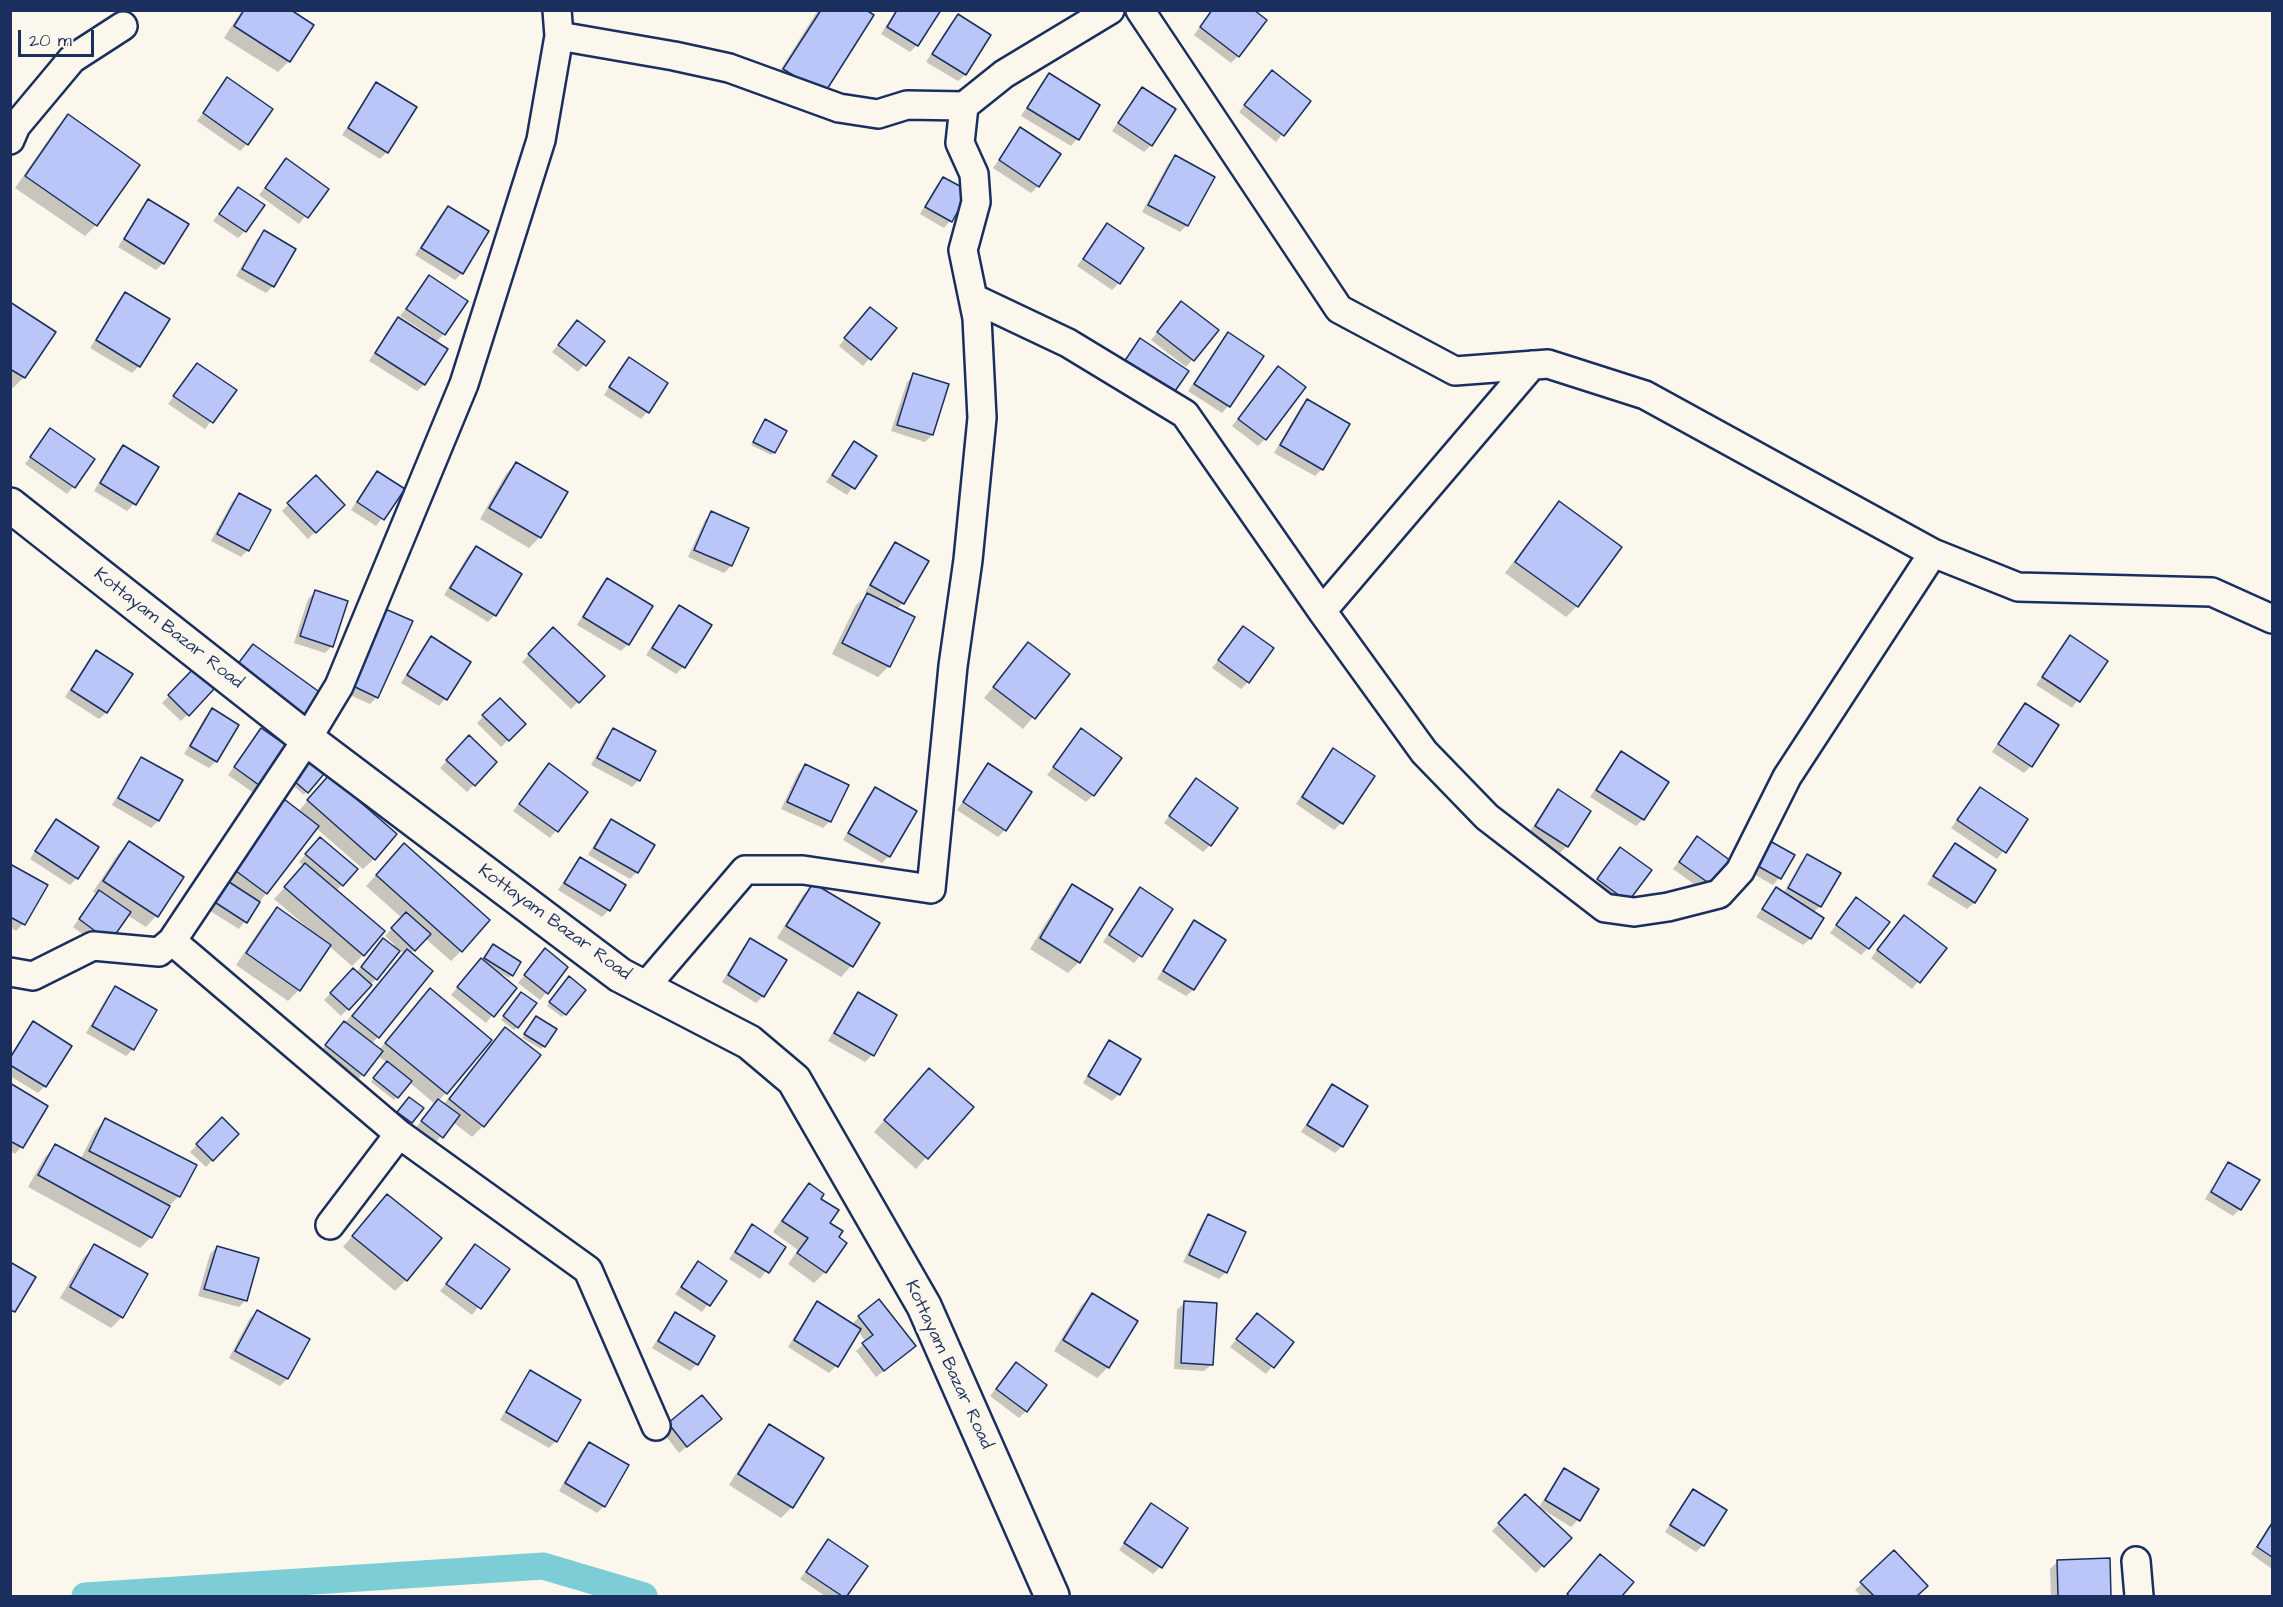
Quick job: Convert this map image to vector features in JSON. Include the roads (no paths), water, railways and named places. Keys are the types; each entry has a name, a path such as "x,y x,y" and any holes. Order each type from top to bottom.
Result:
{"main road":[{"name":"Kottayam Bazar Road","path":"10,505 307,739 620,975 749,1042 794,1080 924,1306 1052,1596"}],"street":[{"path":"10,972 33,976 93,946 159,952 172,940 307,739 339,686 464,384 541,140 558,23 729,69 839,108 878,114 907,105 964,106 1004,74 1110,10"},
{"path":"1140,10 1339,309 1455,371 1548,364 1645,394 1933,552 2018,587 2212,591 2272,620"},
{"path":"10,140 16,126 72,58 123,26"},
{"path":"645,987 745,870 803,870 931,890 953,666 968,560 982,418 976,318 963,250 976,202 974,174 960,144 964,106"},
{"path":"973,298 1068,343 1185,414 1322,611 1424,752 1487,817 1605,908 1634,912 1668,907 1719,894 1740,871 1786,777 1933,552"},
{"path":"1322,611 1532,365"},
{"path":"172,940 399,1134 588,1270 656,1426"},
{"path":"330,1225 399,1134"},
{"path":"2136,1561 2139,1596"}],"waterway":[{"path":"85,1596 543,1566 644,1596"}]}
